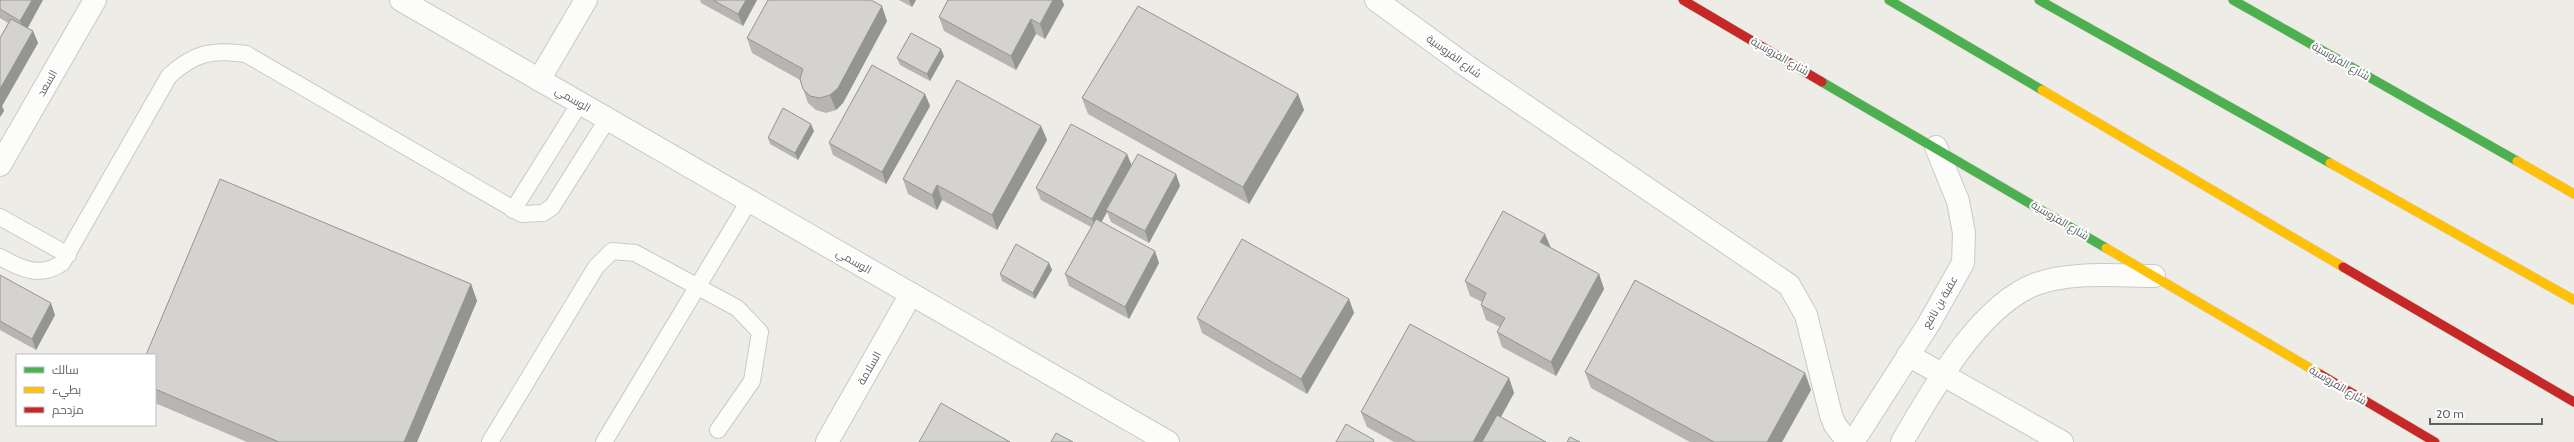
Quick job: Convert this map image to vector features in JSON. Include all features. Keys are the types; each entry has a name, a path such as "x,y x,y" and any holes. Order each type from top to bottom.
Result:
{"main road":[{"name":"شارع الفروسية","path":"1683,0 1936,147 2435,442"},
{"path":"1889,0 2574,402"},
{"path":"2040,0 2574,300"},
{"name":"شارع الفروسية","path":"2233,0 2574,194"}],"street":[{"name":"السعد","path":"0,165 95,0"},
{"name":"الوسمي","path":"401,0 1168,442"},
{"path":"539,80 586,0"},
{"name":"شارع الفروسية","path":"1376,0 1468,67 1778,276 1789,286 1797,297 1811,330 1831,415 1835,425 1848,442"},
{"name":"عقبة بن نافع","path":"1853,442 1947,293 1962,262 1964,233 1958,201 1936,147"},
{"path":"1902,442 1942,376 1984,320 2009,297 2036,284 2066,278 2154,276"},
{"name":"السلامة","path":"827,442 912,294"},
{"path":"1908,355 1942,376 2062,442"}],"lane":[{"path":"0,257 31,271 42,272 54,269 68,255 169,76 191,59 204,54 225,51 246,54 264,63 513,210 533,215 552,207 607,120"},
{"path":"513,210 580,103"},
{"path":"604,442 749,201"},
{"path":"0,217 68,255"},
{"path":"490,442 596,267 612,251 635,253 737,308 760,332 752,381 718,430"}],"building":[{"path":"0,0 32,0 20,21 0,9"},
{"path":"713,0 746,0 738,14"},
{"path":"768,0 871,0 882,6 838,88 830,95 820,98 810,96 803,89 800,79 803,69 747,38"},
{"path":"948,0 1053,0 1040,24 1031,19 1011,56 939,17"},
{"path":"1138,6 1298,94 1243,187 1082,98"},
{"path":"11,19 33,31 0,89 0,38"},
{"path":"911,33 941,49 927,74 897,58"},
{"path":"872,65 925,94 882,172 829,143"},
{"path":"957,80 1041,126 992,215 937,185 932,195 903,179"},
{"path":"783,108 811,124 795,153 768,138"},
{"path":"1071,124 1127,154 1092,219 1036,188"},
{"path":"1138,154 1176,174 1145,231 1106,210"},
{"path":"220,179 471,284 404,442 279,442 156,389 156,354 146,354"},
{"path":"1503,211 1545,234 1540,242 1599,274 1551,362 1497,332 1505,318 1481,305 1486,293 1465,281"},
{"path":"1096,219 1155,251 1125,307 1065,274"},
{"path":"1242,239 1349,299 1301,379 1197,318"},
{"path":"1016,244 1049,263 1033,293 1000,274"},
{"path":"0,275 51,303 32,339 0,321"},
{"path":"1635,280 1805,373 1767,442 1714,442 1585,372"},
{"path":"1410,324 1509,378 1473,442 1416,442 1361,412"},
{"path":"941,403 1010,442 919,442"},
{"path":"1497,415 1546,442 1482,442"},
{"path":"1346,424 1374,440 1373,442 1336,442"},
{"path":"1056,433 1073,442 1051,442"},
{"path":"1570,437 1580,442 1567,442"}],"traffic: fast":[{"path":"1889,0 2042,90"},
{"path":"2039,0 2330,163"},
{"path":"2233,0 2517,161"},
{"path":"1822,82 2106,248"}],"traffic: slow":[{"path":"2042,90 2343,267"},
{"path":"2517,161 2574,194"},
{"path":"2330,163 2574,300"},
{"path":"2106,248 2320,374"}],"traffic: jam":[{"path":"1683,0 1822,82"},
{"path":"2343,267 2574,402"},
{"path":"2320,374 2435,442"}]}
